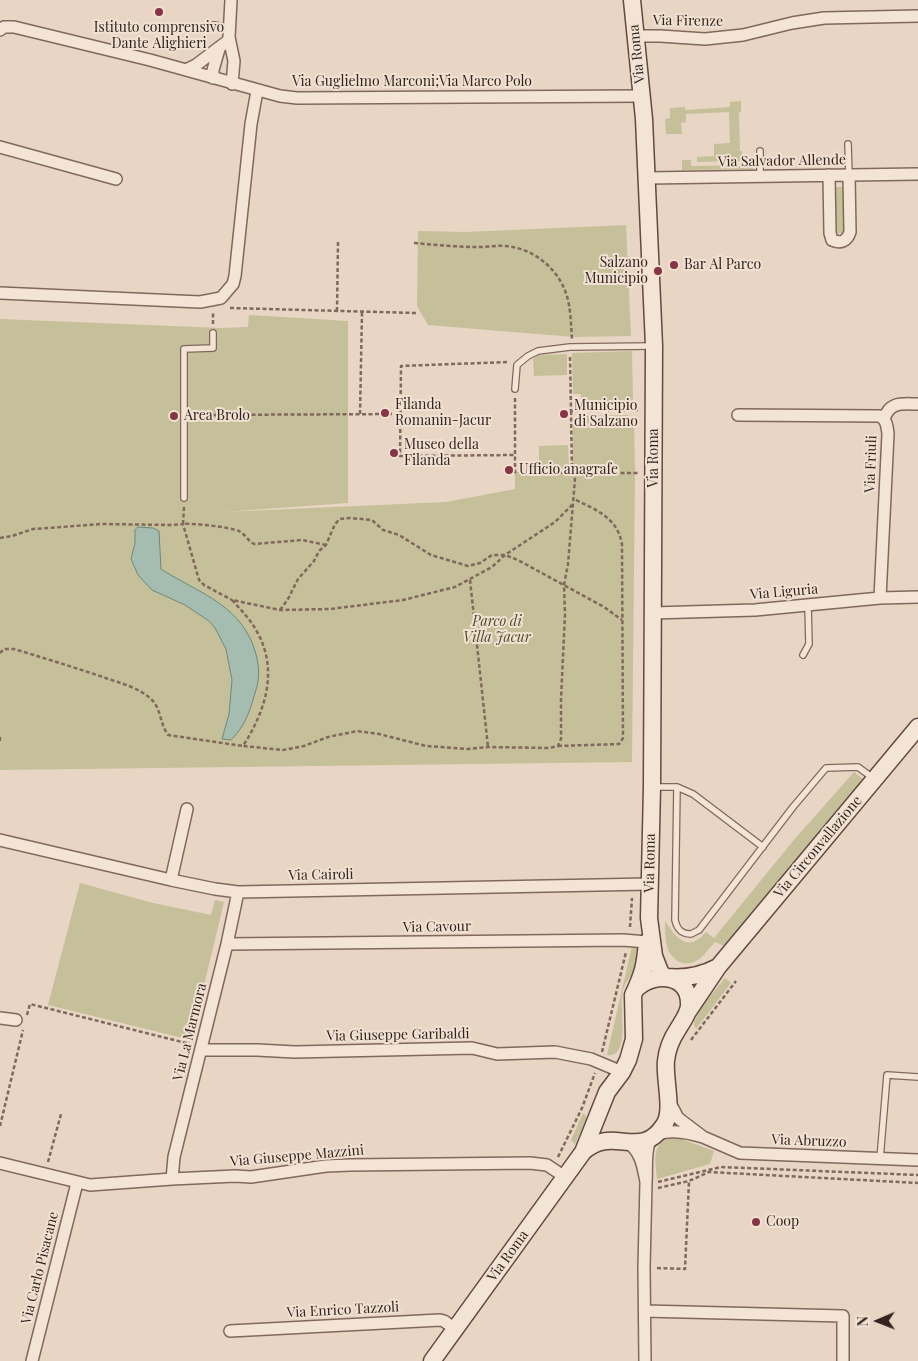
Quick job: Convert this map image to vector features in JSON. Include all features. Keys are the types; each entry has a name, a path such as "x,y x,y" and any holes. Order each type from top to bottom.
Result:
{"main road":[{"name":"Via Roma","path":"432,1361 583,1152 605,1097 628,1060 634,1039 632,1003 633,995 643,975 649,918 652,787 654,346 642,96 632,0"},
{"name":"Via Circonvallazione","path":"685,1015 718,967 918,727"},
{"name":"Via Roma","path":"583,1152 597,1143 609,1140 641,1143 656,1136 666,1122 669,1111 666,1059 673,1039 689,1006 687,994 676,981 662,975 659,969 654,956 649,918"},
{"name":"Via Circonvallazione","path":"667,977 688,978 707,973 718,967"},
{"path":"636,988 654,977 667,977"},
{"path":"605,1097 602,1118 607,1128 617,1138 624,1141"}],"street":[{"path":"231,0 229,40 234,61 232,84"},
{"name":"Via Firenze","path":"635,36 704,39 743,35 792,23 824,18 913,16"},
{"name":"Via Guglielmo Marconi;Via Marco Polo","path":"0,30 4,27 14,27 186,70 257,91 297,98 642,96"},
{"path":"186,70 219,49 229,40"},
{"path":"213,78 213,70 219,49"},
{"path":"0,293 213,304 221,298 227,292 235,276 251,124 257,91"},
{"path":"0,147 116,179"},
{"name":"Via Salvador Allende","path":"647,178 918,174"},
{"path":"829,175 830,233 832,240 835,242 848,239 850,232 849,175"},
{"path":"884,419 886,412 892,406 918,404"},
{"name":"Via Friuli","path":"738,416 880,416 884,419 887,424 888,434 880,598"},
{"name":"Via Liguria","path":"653,613 755,610 880,598 918,597"},
{"path":"171,880 187,809"},
{"name":"Via Cairoli","path":"0,840 171,880 238,892 649,884"},
{"name":"Via La Marmora","path":"172,1179 174,1157 197,1047 227,944 238,892"},
{"name":"Via Cavour","path":"227,944 623,940 647,942"},
{"path":"0,1018 16,1020"},
{"name":"Via Giuseppe Garibaldi","path":"197,1047 295,1052 472,1048 497,1054 555,1052 591,1059 622,1072"},
{"name":"Via Abruzzo","path":"667,1092 674,1113 678,1118 704,1136 740,1153 918,1160"},
{"name":"Via Abruzzo","path":"656,1136 676,1131 704,1136"},
{"path":"644,1361 644,1268 651,1182 649,1147 651,1140 656,1136"},
{"path":"624,1141 631,1144 639,1153 651,1182"},
{"name":"Via Giuseppe Mazzini","path":"0,1163 90,1185 172,1179 251,1177 326,1166 350,1165 530,1163 547,1165 565,1177"},
{"name":"Via Carlo Pisacane","path":"32,1361 77,1183"},
{"path":"645,1311 843,1316 843,1361"},
{"name":"Via Enrico Tazzoli","path":"230,1331 440,1320 455,1329"}],"lane":[{"path":"214,25 230,28"},
{"path":"848,144 849,175"},
{"path":"760,150 760,176"},
{"path":"184,498 184,349 213,348 213,333"},
{"path":"515,389 517,365 538,351 571,347 654,346"},
{"path":"803,655 809,644 808,606"},
{"path":"677,787 675,920 677,928 682,932 691,934 699,930 826,768 858,767 875,780"},
{"path":"652,787 677,787 693,794 763,847"},
{"path":"880,1159 887,1075 918,1077"}],"path":[{"path":"337,311 338,242"},
{"path":"414,243 482,247 504,245 521,249 538,256 550,267 562,282 568,300 571,347 572,473 575,479 568,564 564,585 565,614 561,739 558,746"},
{"path":"213,333 213,304 362,314 416,313"},
{"path":"360,414 362,314"},
{"path":"515,455 400,456 401,366 515,362 517,365"},
{"path":"515,389 515,472 646,473"},
{"path":"571,411 646,409"},
{"path":"184,415 401,414"},
{"path":"184,498 183,524 187,532 199,580 204,585 232,600 280,610 330,609 387,602 454,587 492,567 504,555 555,522 572,506"},
{"path":"0,653 4,650 14,649 132,687 152,700 157,707 163,728 168,735 283,750 357,731 379,734 426,746 468,749 488,747 549,748 619,744 624,738 622,544 620,533 603,514 574,499"},
{"path":"280,610 298,579 314,561 319,551 326,545 335,524 340,519 350,518 372,520 383,530 398,535 431,555 468,566 480,563 492,555 504,555 518,560 604,607 622,620"},
{"path":"0,538 33,529 101,524 183,524 229,528 241,532 254,544 302,540 326,545"},
{"path":"470,580 488,747"},
{"path":"232,600 256,630 267,656 270,675 261,714 243,746"},
{"path":"0,737 0,743"},
{"path":"629,934 632,897"},
{"path":"602,1052 626,951"},
{"path":"686,1047 736,981"},
{"path":"0,1126 30,1004 197,1047"},
{"path":"559,1156 582,1108 596,1071"},
{"path":"46,1173 61,1114"},
{"path":"651,1182 720,1167 918,1175"},
{"path":"651,1182 658,1189 689,1181 709,1172 918,1183"},
{"path":"655,1268 685,1269 689,1181"}],"green space":[{"path":"741,101 741,112 739,113 742,161 697,162 697,157 714,156 714,144 730,143 729,112 686,114 686,122 681,123 682,134 666,134 665,119 670,118 670,108 685,107 685,110 730,107 730,102"},
{"path":"682,160 691,160 691,166 753,165 753,169 682,170"},
{"path":"833,187 844,187 845,233 834,233"},
{"path":"626,225 631,336 574,337 428,325 417,306 418,231 466,232"},
{"name":"Parco di Villa Jacur","path":"249,315 348,321 348,503 223,512 446,502 515,489 515,472 572,473 573,426 582,426 582,416 628,415 629,420 634,420 632,762 0,770 0,319 221,328 248,327"},
{"path":"632,351 633,400 628,400 627,405 582,405 581,394 573,394 572,353"},
{"path":"567,354 567,375 534,376 533,359 538,355"},
{"path":"568,445 569,467 567,469 541,469 539,467 539,446"},
{"path":"854,772 863,779 724,946 715,942 701,958 690,963 680,962 675,959 667,946 665,921 678,938 683,941 694,942 706,932 714,938 793,841"},
{"path":"80,883 153,903 211,915 215,900 224,902 191,1040 48,1005"},
{"path":"632,946 638,948 639,955 637,966 623,990 622,1040 615,1054 607,1055"},
{"path":"725,978 731,983 696,1029 694,1025 695,1020 701,1007"},
{"path":"583,1113 586,1119 575,1144 571,1140"},
{"path":"671,1138 681,1139 714,1151 710,1164 657,1179 655,1160 657,1149 660,1144"}],"shaded area":[{"path":"138,527 153,528 159,531 161,569 226,608 237,618 253,645 257,657 257,687 246,718 231,740 222,739 229,714 232,680 226,649 209,621 185,605 152,590 138,575 131,559 135,543 135,530"}],"place":[{"name":"Istituto comprensivo Dante Alighieri","path":"159,12"},
{"name":"Bar Al Parco","path":"674,265"},
{"name":"Salzano Municipio","path":"658,271"},
{"name":"Filanda Romanin-Jacur","path":"385,413"},
{"name":"Municipio di Salzano","path":"564,414"},
{"name":"Area Brolo","path":"174,416"},
{"name":"Museo della Filanda","path":"394,453"},
{"name":"Ufficio anagrafe","path":"509,470"},
{"name":"Coop","path":"756,1222"}]}
